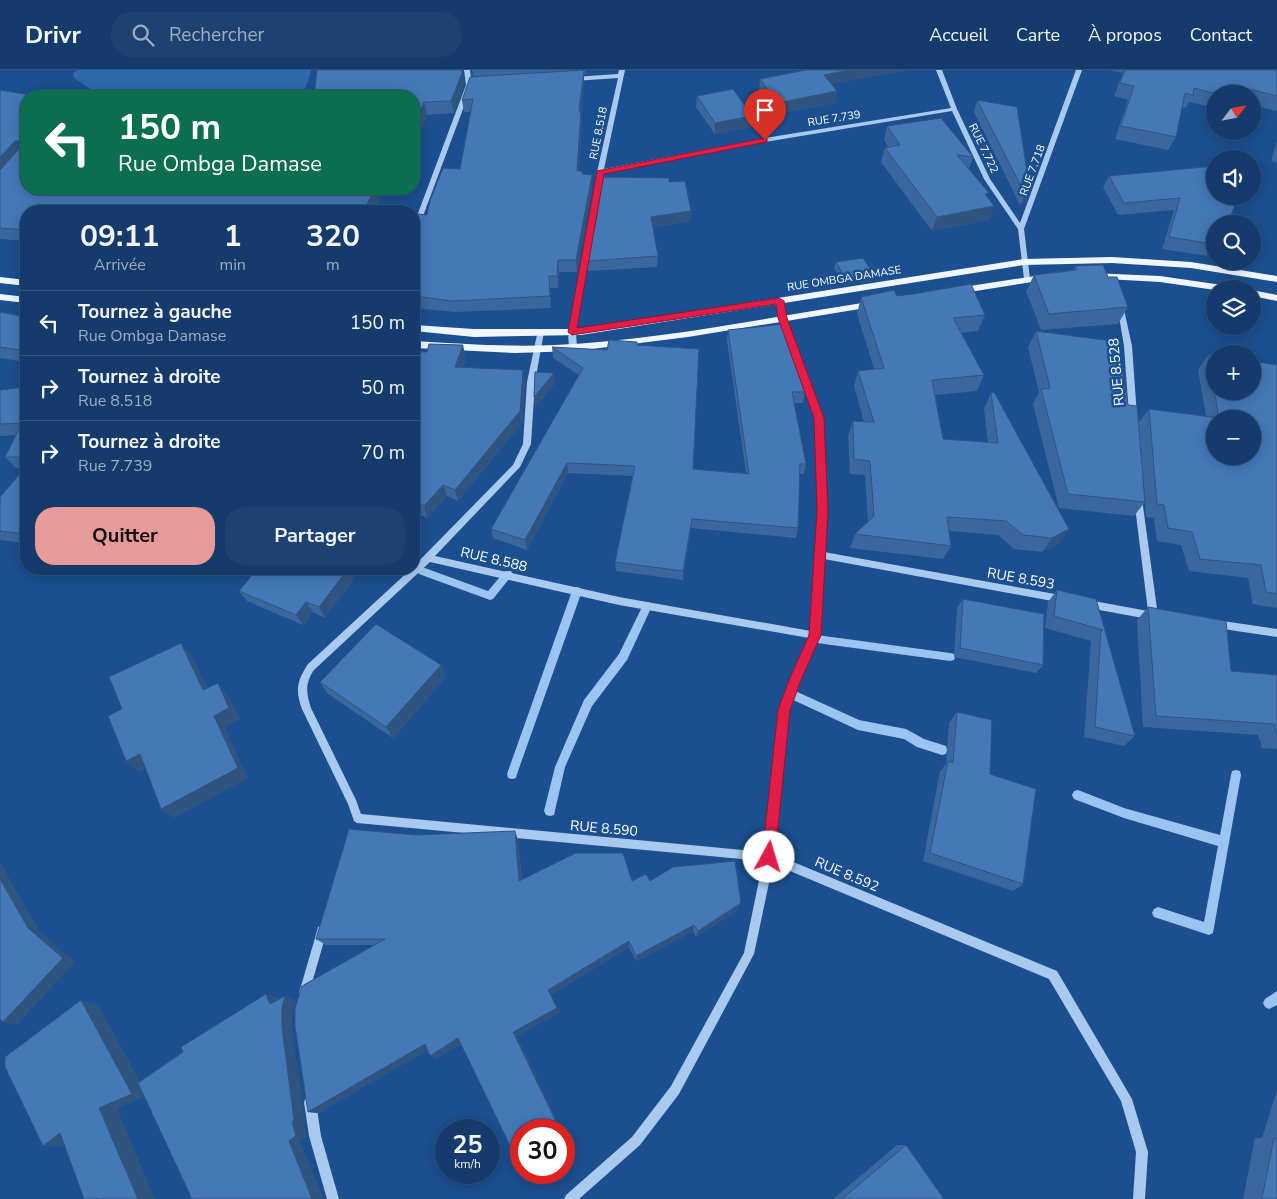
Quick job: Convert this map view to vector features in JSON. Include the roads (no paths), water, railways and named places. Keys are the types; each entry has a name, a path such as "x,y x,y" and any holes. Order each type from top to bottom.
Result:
{"main road":[{"name":"RUE OMBGA DAMASE","path":"420,328 474,333 572,332 1024,262 1112,260 1174,264 1277,279"},
{"path":"1076,276 1115,280 1187,282 1206,285"},
{"path":"942,293 1027,279 1057,277"},
{"path":"0,280 20,282"},
{"path":"1261,295 1277,298"},
{"path":"0,297 20,299"},
{"path":"420,345 502,350 573,348 684,334 886,302"}],"street":[{"path":"420,216 469,85 467,70"},
{"name":"RUE 7.722","path":"939,70 954,109 987,179 1021,229"},
{"name":"RUE 7.718","path":"1027,279 1021,229 1079,70"},
{"path":"569,79 620,73"},
{"name":"RUE 8.518","path":"573,348 572,332 600,172 620,73"},
{"path":"469,85 479,85"},
{"name":"RUE 7.739","path":"600,172 765,140 954,109"},
{"name":"RUE 8.528","path":"1118,293 1128,346 1133,421"},
{"path":"570,1199 636,1141 674,1090 749,954 769,857 784,710 815,635 823,511 819,418 782,318 779,301"},
{"name":"RUE 8.588","path":"428,558 516,467 527,444 531,382 540,332"},
{"path":"1138,487 1153,616"},
{"name":"RUE 8.593","path":"820,555 1162,617"},
{"path":"420,566 428,558"},
{"name":"RUE 8.588","path":"428,558 619,601 815,635"},
{"path":"352,832 357,818 353,803 307,709 302,695 302,679 311,668 410,575"},
{"path":"1210,623 1277,632"},
{"name":"RUE 8.590","path":"357,818 769,857"},
{"name":"RUE 8.592","path":"769,857 1053,975"},
{"path":"301,1004 325,923"},
{"path":"1053,975 1126,1099 1142,1152 1139,1199"},
{"path":"308,1088 315,1136 333,1199"}],"waterway":[{"path":"422,571 490,596 508,574"},
{"path":"512,774 577,591"},
{"path":"550,811 560,767 588,703 623,657 647,606"},
{"path":"817,639 950,657"},
{"path":"793,695 858,725 906,734 921,743 942,750"},
{"path":"1158,913 1209,929 1236,775"},
{"path":"1078,795 1124,813 1223,842"},
{"path":"1269,1003 1277,997"}]}
